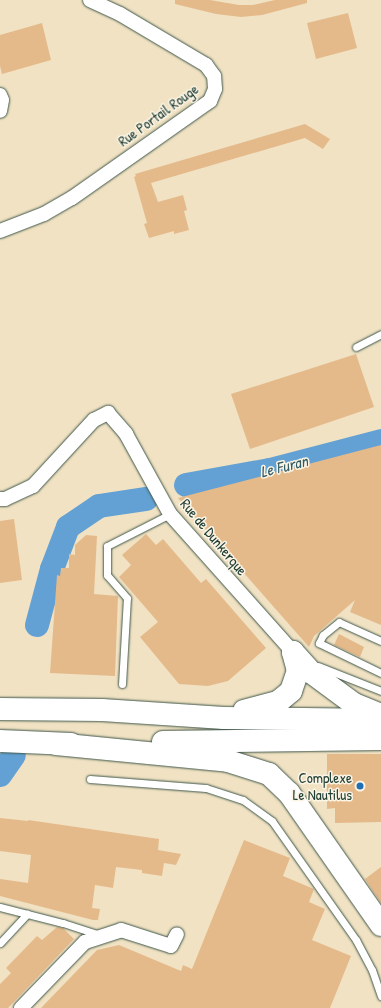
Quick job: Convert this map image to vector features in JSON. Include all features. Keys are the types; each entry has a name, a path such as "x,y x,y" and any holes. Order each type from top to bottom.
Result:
{"highway":[{"path":"293,652 312,673 354,704 381,715"},
{"path":"224,718 278,702 290,690 298,671 293,652"},
{"path":"0,709 102,710 224,718 381,720"},
{"path":"56,744 381,739"},
{"path":"0,741 56,744 228,761 269,774 289,793 381,925"}],"street":[{"name":"Rue Portail Rouge","path":"0,231 44,214 72,198 210,101 215,89 214,76 206,65 120,14 90,0"},
{"path":"0,95 2,100 0,111"},
{"name":"Rue de Dunkerque","path":"0,499 5,499 33,486 94,420 108,413 126,434 170,514 293,652"},
{"path":"22,1008 84,942 121,930 171,946 177,934"}],"lane":[{"path":"356,347 381,334"},
{"path":"122,684 127,598 107,574 107,546 170,514"},
{"path":"381,641 340,622 323,635 319,643 381,673"},
{"name":"Rue de Dunkerque","path":"293,652 329,671 381,691"},
{"path":"90,779 206,788 243,800 272,821 356,940 372,970 381,996"},
{"path":"0,907 64,923 103,936"},
{"path":"0,943 27,914"}],"building":[{"path":"175,0 210,0 239,5 253,5 275,0 307,0 307,3 262,15 241,17 216,14 175,4"},
{"path":"348,13 357,48 316,59 307,23"},
{"path":"42,23 51,60 2,74 0,66 0,35"},
{"path":"305,124 330,139 323,149 305,138 151,183 158,202 183,195 187,210 184,211 189,230 174,234 174,231 149,238 144,224 147,223 134,177 136,176 135,174"},
{"path":"356,354 374,407 250,449 231,394"},
{"path":"381,445 381,625 350,612 355,600 314,636 309,647 178,498"},
{"path":"14,519 22,580 0,583 0,521"},
{"path":"146,534 156,545 163,539 201,583 206,579 266,648 228,681 208,686 179,684 140,637 158,622 119,577 131,565 122,555"},
{"path":"86,535 97,536 94,594 118,596 115,676 50,673 57,575 60,576 61,568 69,568 69,554 75,555 75,545"},
{"path":"339,634 364,647 360,657 334,645"},
{"path":"327,754 381,754 381,822 335,823 335,808 327,809"},
{"path":"0,818 28,820 159,839 158,850 181,854 176,865 164,863 162,876 142,873 142,870 116,867 113,888 95,885 92,908 100,909 98,920 93,920 0,896 0,879 28,883 31,855 0,851"},
{"path":"244,840 290,858 283,876 314,889 309,902 325,909 312,940 351,956 330,1008 41,1008 97,950 119,945 181,971 183,965 192,969"},
{"path":"381,867 381,903 365,879"},
{"path":"57,927 63,928 74,939 8,1008 0,1008 0,984 11,973 6,968 37,936 42,940"}],"waterway":[{"name":"Le Furan","path":"186,485 270,470 381,441"},
{"name":"Le Furan","path":"37,625 52,569 68,527 99,506 146,499"},
{"name":"Le Furan","path":"0,775 14,755"}],"place":[{"name":"Complexe Le Nautilus","path":"360,786"}]}
